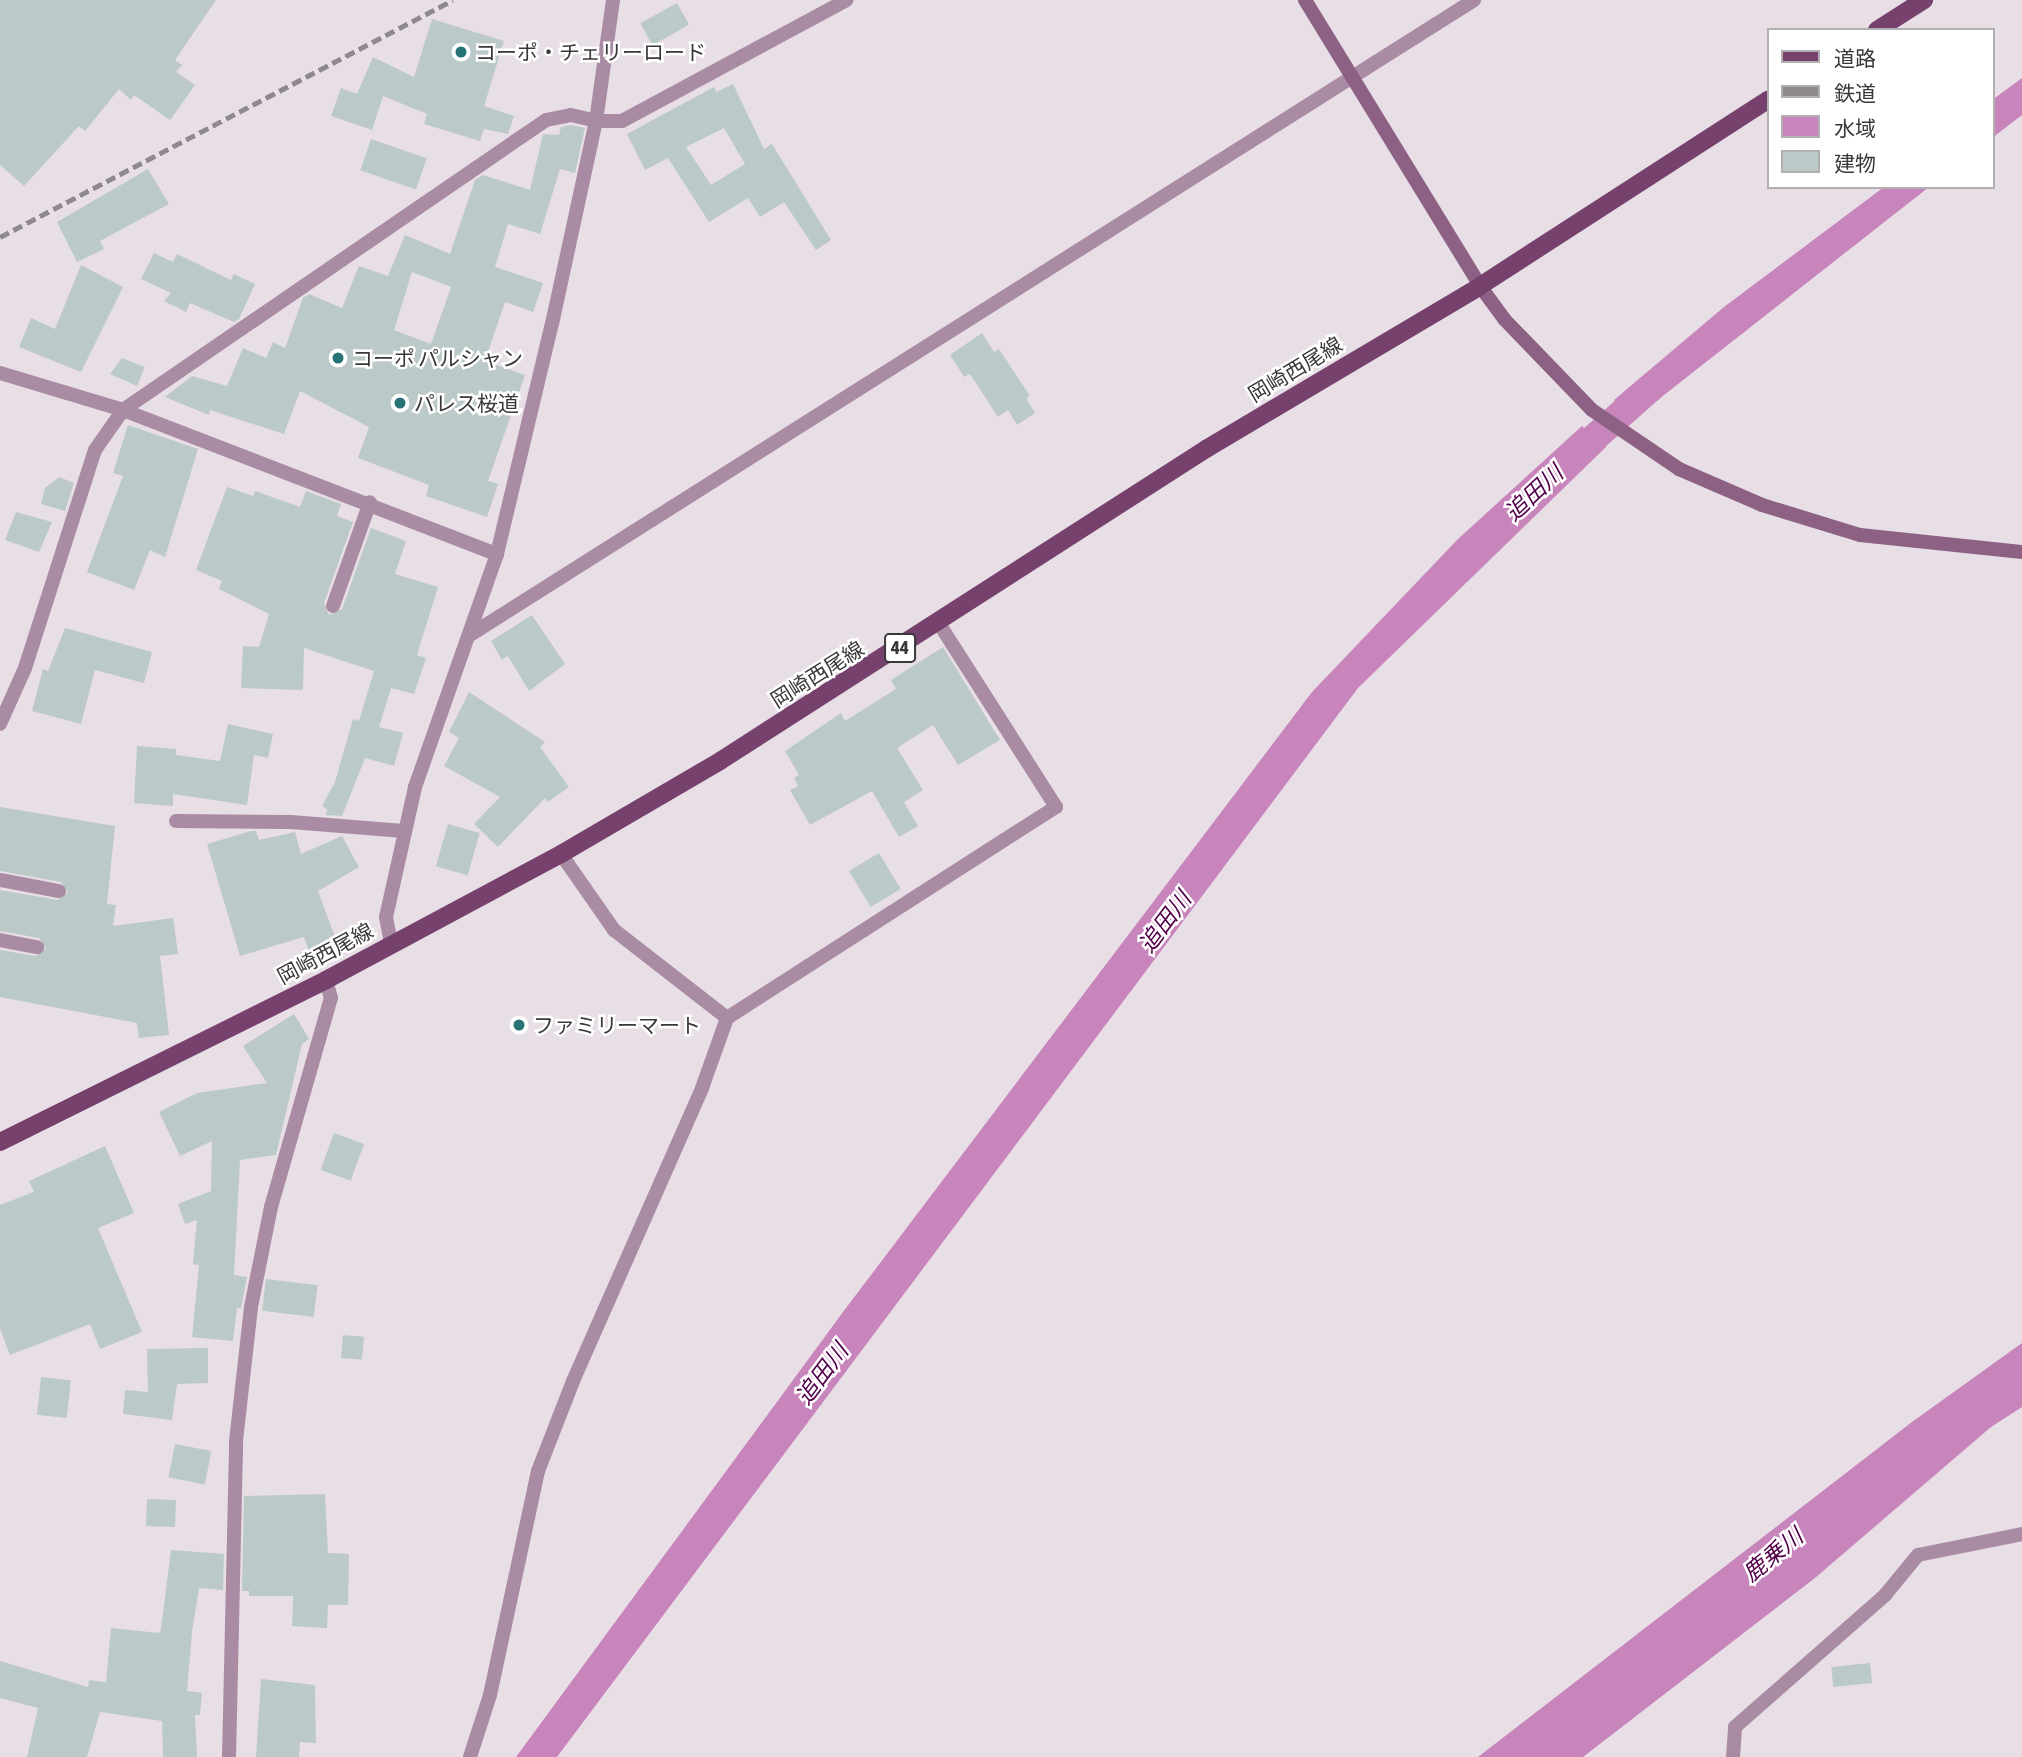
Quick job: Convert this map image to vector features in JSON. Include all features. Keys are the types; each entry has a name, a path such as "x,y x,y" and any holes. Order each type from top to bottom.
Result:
{"main road":[{"path":"1880,28 1924,0"},
{"name":"岡崎西尾線","path":"0,1142 326,980 561,854 720,761 939,623 1206,449 1480,286 1766,101"}],"street":[{"path":"391,943 386,917 415,787 497,554 596,121 613,0"},
{"path":"0,724 29,656 95,450 123,410 546,120 571,115 596,121 622,121 847,0"},
{"path":"1305,0 1480,286 1514,330 1592,410 1633,441 1719,489 1809,521 1902,541 2022,552"},
{"path":"470,635 1474,0"},
{"path":"0,373 123,410 370,502 497,554"},
{"path":"332,606 370,502"},
{"path":"470,1757 490,1695 538,1471 573,1381 697,1100 727,1018 1056,807 939,623"},
{"path":"176,821 291,822 404,831"},
{"path":"561,854 614,930 727,1018"},
{"path":"0,880 59,891"},
{"path":"0,940 37,947"},
{"path":"229,1757 236,1441 251,1307 271,1207 331,998 326,980"},
{"path":"1733,1757 1735,1727 1885,1595 1917,1555 2022,1534"}],"water":[{"path":"2022,78 2022,115 1994,136 1994,99"},
{"path":"1881,189 1926,189 1636,417 1614,400 1724,307"},
{"path":"1582,426 1606,447 1358,688 557,1757 516,1757 843,1312 1312,692 1458,539"},
{"name":"鹿乗川","path":"2022,1343 2022,1407 1991,1427 1815,1578 1583,1757 1478,1757 1912,1422"}],"building":[{"path":"0,0 216,0 175,60 182,65 176,72 195,85 170,120 134,95 131,100 119,89 85,131 79,126 24,186 0,165"},
{"path":"677,3 689,25 652,45 640,23"},
{"path":"432,19 504,41 484,106 514,116 508,134 484,129 480,141 424,124 427,114 383,96 372,130 331,116 341,88 357,94 373,57 414,77"},
{"path":"733,84 764,149 772,144 831,240 816,250 784,202 760,217 748,198 709,222 668,158 645,170 627,134 714,87 716,92","holes":["724,128 745,164 711,185 686,147"]},
{"path":"571,125 585,128 575,173 560,169 540,234 508,224 495,267 543,283 533,312 505,302 485,361 525,375 488,481 498,484 487,517 426,496 429,485 358,458 369,427 300,391 284,434 210,410 209,415 165,397 192,376 227,386 243,348 266,358 273,342 285,348 303,298 309,294 342,308 359,266 388,276 405,235 450,254 475,180 483,175 530,190 543,134 559,135 561,127","holes":["412,272 451,287 431,344 394,330"]},
{"path":"371,139 427,158 416,189 360,170"},
{"path":"148,169 169,204 100,241 104,249 77,262 57,222"},
{"path":"154,253 173,262 177,254 231,280 234,274 255,284 239,319 234,322 190,303 186,312 164,301 171,293 141,279"},
{"path":"81,265 123,287 81,372 19,347 31,318 55,329"},
{"path":"982,333 994,352 999,349 1030,396 1026,398 1035,413 1017,425 1008,410 998,417 970,374 964,377 950,355"},
{"path":"122,358 145,367 137,386 110,374"},
{"path":"128,425 198,449 165,557 150,550 134,590 87,572 123,476 113,473"},
{"path":"59,477 74,483 65,511 41,504 45,488"},
{"path":"227,487 253,496 255,491 300,507 306,491 341,504 337,516 353,522 324,603 329,615 342,609 371,528 406,541 395,574 438,587 417,655 426,658 414,694 391,688 379,727 403,733 394,766 365,758 342,816 326,815 327,809 322,806 335,782 353,719 359,721 374,671 304,648 303,690 241,688 243,646 259,647 269,614 219,589 222,581 196,570"},
{"path":"16,512 52,522 39,552 5,540"},
{"path":"532,615 565,664 529,691 508,656 502,660 491,641"},
{"path":"65,628 152,652 144,683 95,670 81,724 32,711 43,669 48,671"},
{"path":"943,647 1000,740 958,765 933,725 897,748 923,790 904,802 918,826 899,837 872,791 810,825 790,790 798,786 794,778 799,775 785,751 841,713 845,721 896,689 891,680"},
{"path":"469,692 545,742 540,747 569,787 548,802 545,798 498,847 474,824 500,797 444,766 459,738 449,732"},
{"path":"228,724 273,734 268,758 254,755 247,805 173,794 173,806 134,803 137,746 176,749 176,755 220,761"},
{"path":"0,807 115,826 107,904 116,905 113,926 173,918 178,954 160,956 169,1035 139,1038 137,1023 0,997 0,950 36,956 46,948 39,938 0,931 0,890 58,900 68,892 61,882 0,871"},
{"path":"448,824 480,833 468,875 436,866"},
{"path":"256,831 259,840 295,832 301,854 342,836 359,867 318,891 340,950 312,960 304,937 240,956 207,844"},
{"path":"879,853 901,889 871,907 849,871"},
{"path":"294,1014 309,1039 302,1044 276,1155 240,1160 234,1275 247,1277 241,1308 237,1308 233,1341 192,1337 199,1265 193,1264 197,1220 185,1224 178,1204 211,1191 212,1141 180,1156 159,1112 197,1093 267,1083 243,1046"},
{"path":"334,1133 364,1144 351,1181 321,1170"},
{"path":"105,1146 134,1213 98,1228 142,1332 100,1349 90,1324 10,1355 0,1329 0,1205 34,1192 29,1181"},
{"path":"266,1279 318,1285 314,1317 262,1311"},
{"path":"343,1335 364,1337 362,1360 341,1358"},
{"path":"208,1348 208,1383 177,1384 172,1420 123,1414 125,1390 148,1392 147,1349"},
{"path":"41,1377 71,1380 67,1418 37,1415"},
{"path":"175,1444 211,1451 205,1484 169,1477"},
{"path":"325,1494 328,1553 349,1554 348,1605 328,1605 327,1628 292,1626 293,1596 249,1596 249,1591 242,1591 244,1496"},
{"path":"147,1499 176,1500 175,1527 146,1526"},
{"path":"171,1550 224,1554 223,1590 199,1588 192,1632 187,1691 202,1693 200,1715 195,1715 197,1757 163,1757 162,1721 100,1712 87,1757 27,1757 38,1708 0,1698 0,1661 88,1687 89,1680 106,1682 111,1628 159,1633 161,1629"},
{"path":"1870,1663 1872,1683 1833,1687 1831,1667"},
{"path":"261,1679 315,1685 316,1743 300,1742 299,1757 256,1757"}],"waterway":[{"name":"追田川","path":"1567,462 1655,384"}],"railway":[{"path":"0,237 453,0"}],"place":[{"name":"コーポ・チェリーロード","path":"461,52"},
{"name":"コーポ パルシャン","path":"338,358"},
{"name":"パレス桜道","path":"400,403"},
{"name":"ファミリーマート","path":"519,1025"}]}
